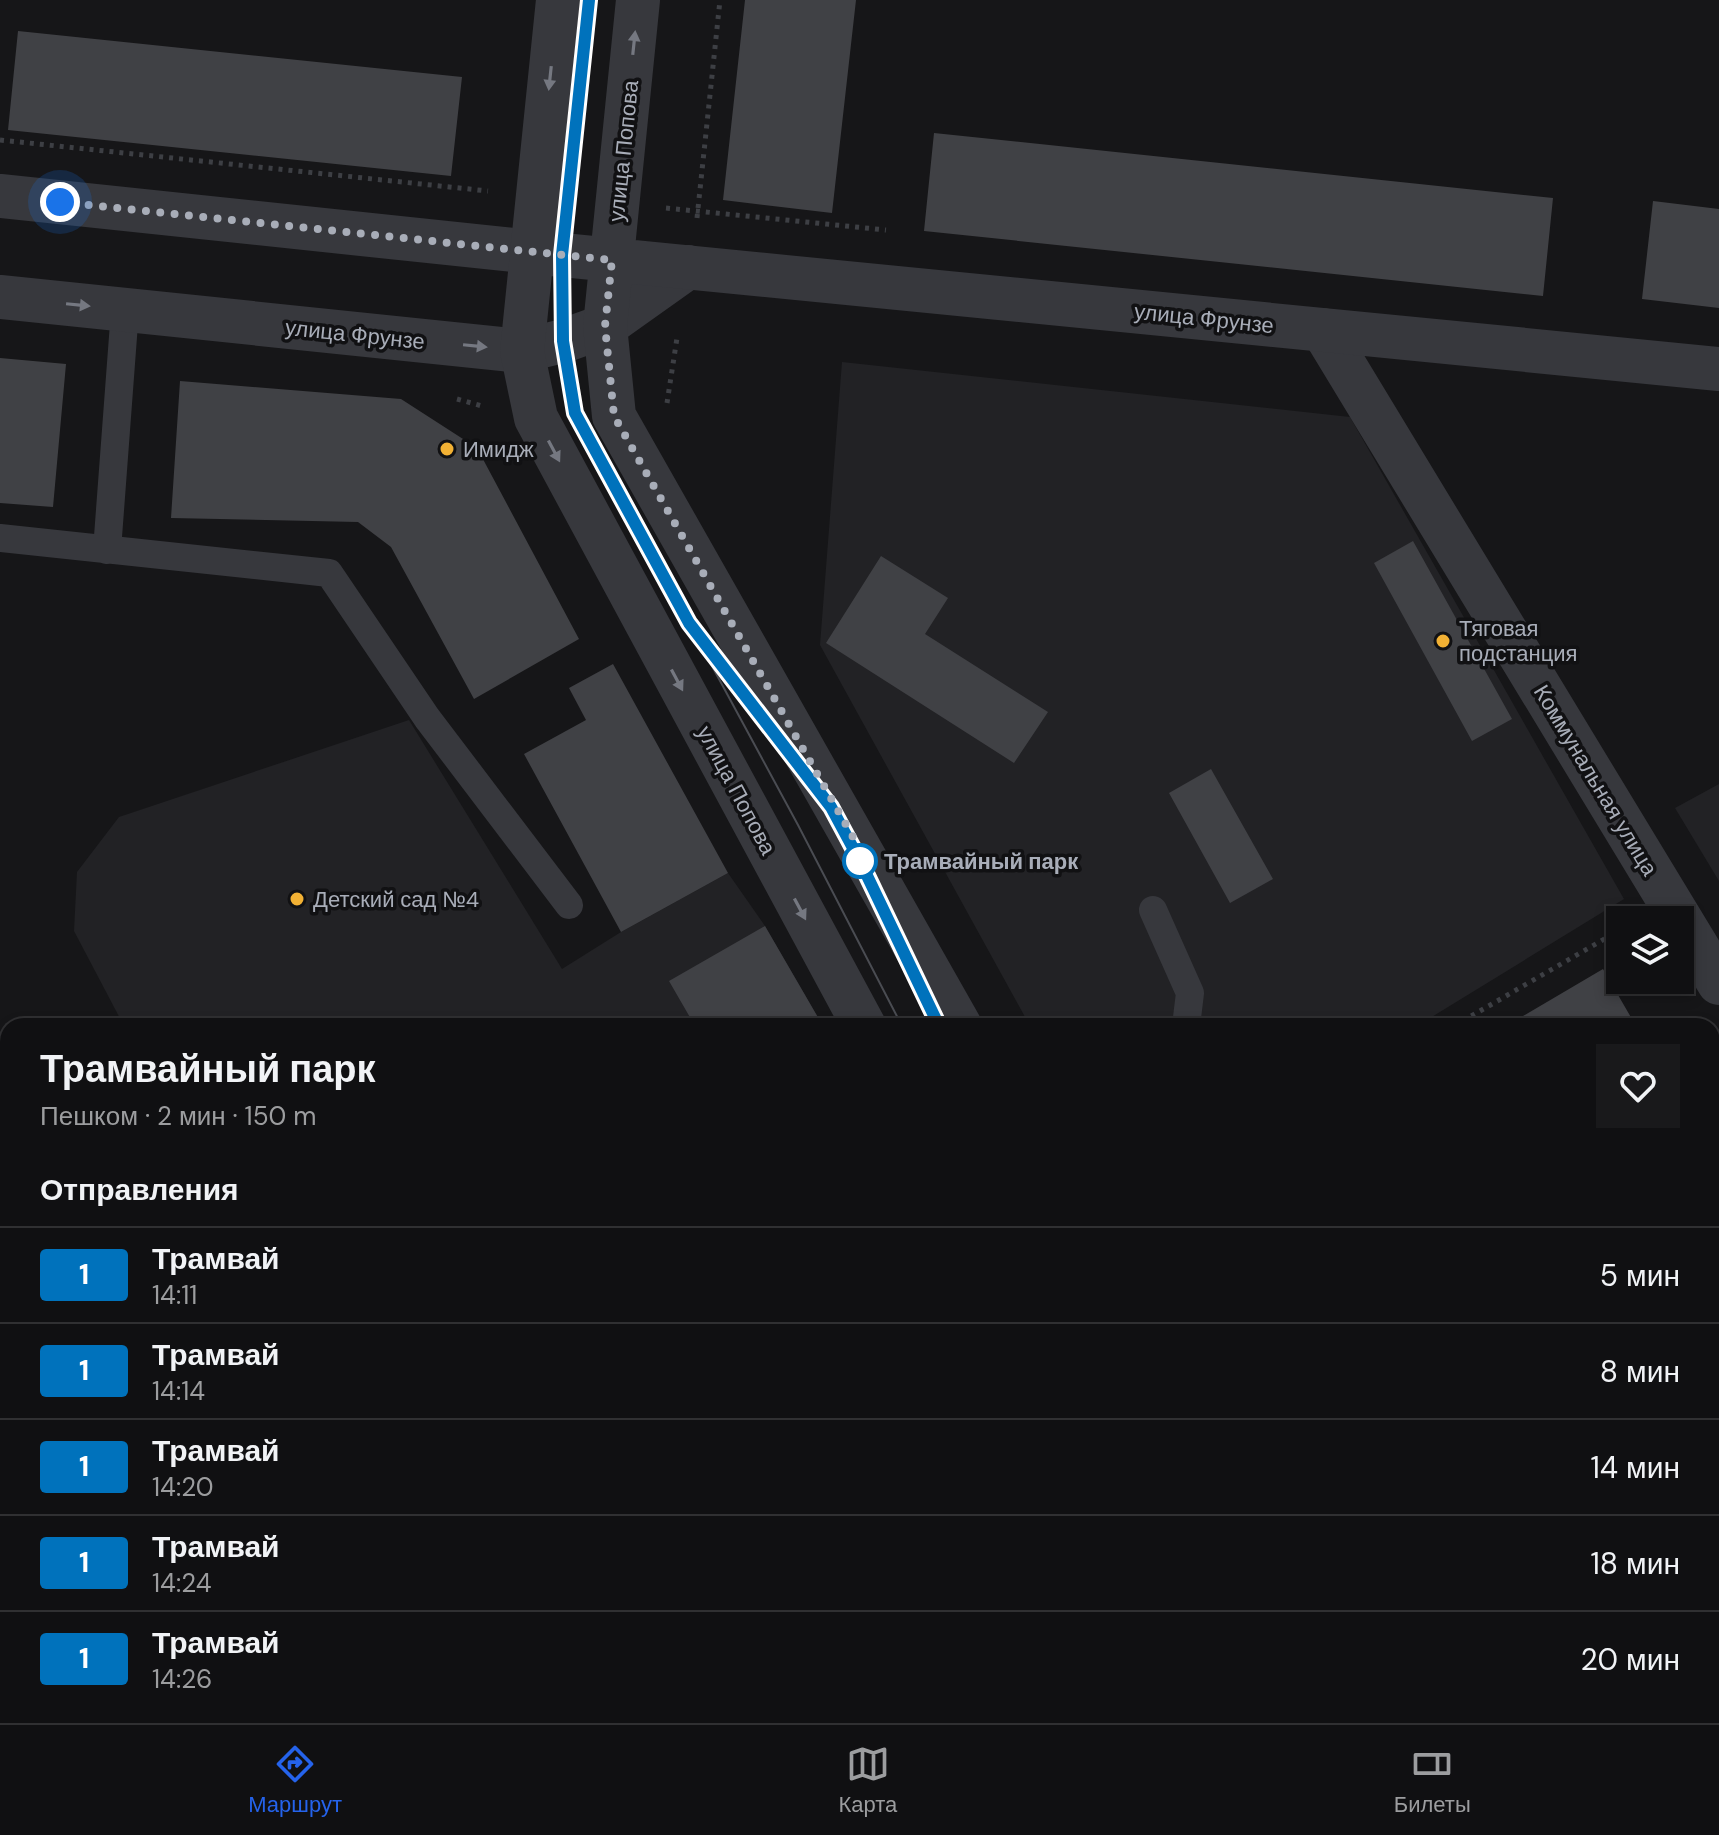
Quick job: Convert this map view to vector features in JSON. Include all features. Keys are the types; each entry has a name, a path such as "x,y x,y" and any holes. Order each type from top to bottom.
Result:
{"street":[{"name":"улица Попова","path":"558,0 522,351 536,418 860,1018"},
{"name":"улица Попова","path":"638,0 605,326 614,416 955,1018"},
{"name":"улица Фрунзе","path":"0,196 532,252 1719,369"},
{"name":"улица Фрунзе","path":"0,297 522,351 605,326 688,267"},
{"name":"Коммунальная улица","path":"1323,330 1719,983"}],"lane":[{"path":"107,550 125,310"},
{"path":"0,538 329,573 427,718 569,905"},
{"path":"1153,910 1190,993 1187,1018"}],"path":[{"path":"698,211 720,0"},
{"path":"0,140 538,195"},
{"path":"618,203 886,230"},
{"path":"1468,1018 1606,938"}],"shaded area":[{"path":"842,362 1350,417 1624,899 1606,906 1606,910 1430,1018 1026,1018 820,645"},
{"name":"Детский сад №4","path":"409,720 562,969 621,932 728,873 765,926 818,1018 120,1018 74,931 77,872 119,817"},
{"path":"1719,784 1719,881 1675,808"}],"building":[{"path":"745,0 856,0 832,213 723,200"},
{"path":"18,31 462,77 451,176 8,130"},
{"path":"934,133 1553,198 1543,296 924,231"},
{"path":"1653,201 1719,209 1719,308 1642,299"},
{"path":"0,358 66,364 53,507 0,503"},
{"path":"180,381 401,399 477,448 579,639 474,699 391,547 358,522 171,518"},
{"name":"Тяговая подстанция","path":"1413,541 1512,719 1472,741 1374,563"},
{"path":"881,556 948,598 925,634 1048,712 1014,763 826,643"},
{"path":"613,664 728,873 621,932 524,754 586,720 569,688"},
{"path":"1211,769 1273,879 1230,903 1169,793"},
{"path":"765,926 818,1018 690,1018 669,981"},
{"path":"1603,969 1606,994 1617,994 1631,1018 1520,1018"}],"tram line":[{"path":"589,0 562,255 563,341 575,413 798,825 898,1018"},
{"name":"1","path":"589,0 562,255 563,341 575,413 689,623 831,807 935,1018"},
{"path":"721,664 831,807 935,1018"}],"place":[{"name":"Имидж","path":"447,449"},
{"name":"Тяговая подстанция","path":"1443,641"},
{"name":"Трамвайный парк","path":"860,861"},
{"name":"Детский сад №4","path":"297,899"}],"route":[{"path":"60,202 612,260 605,326 614,416 866,860 860,861"}]}
